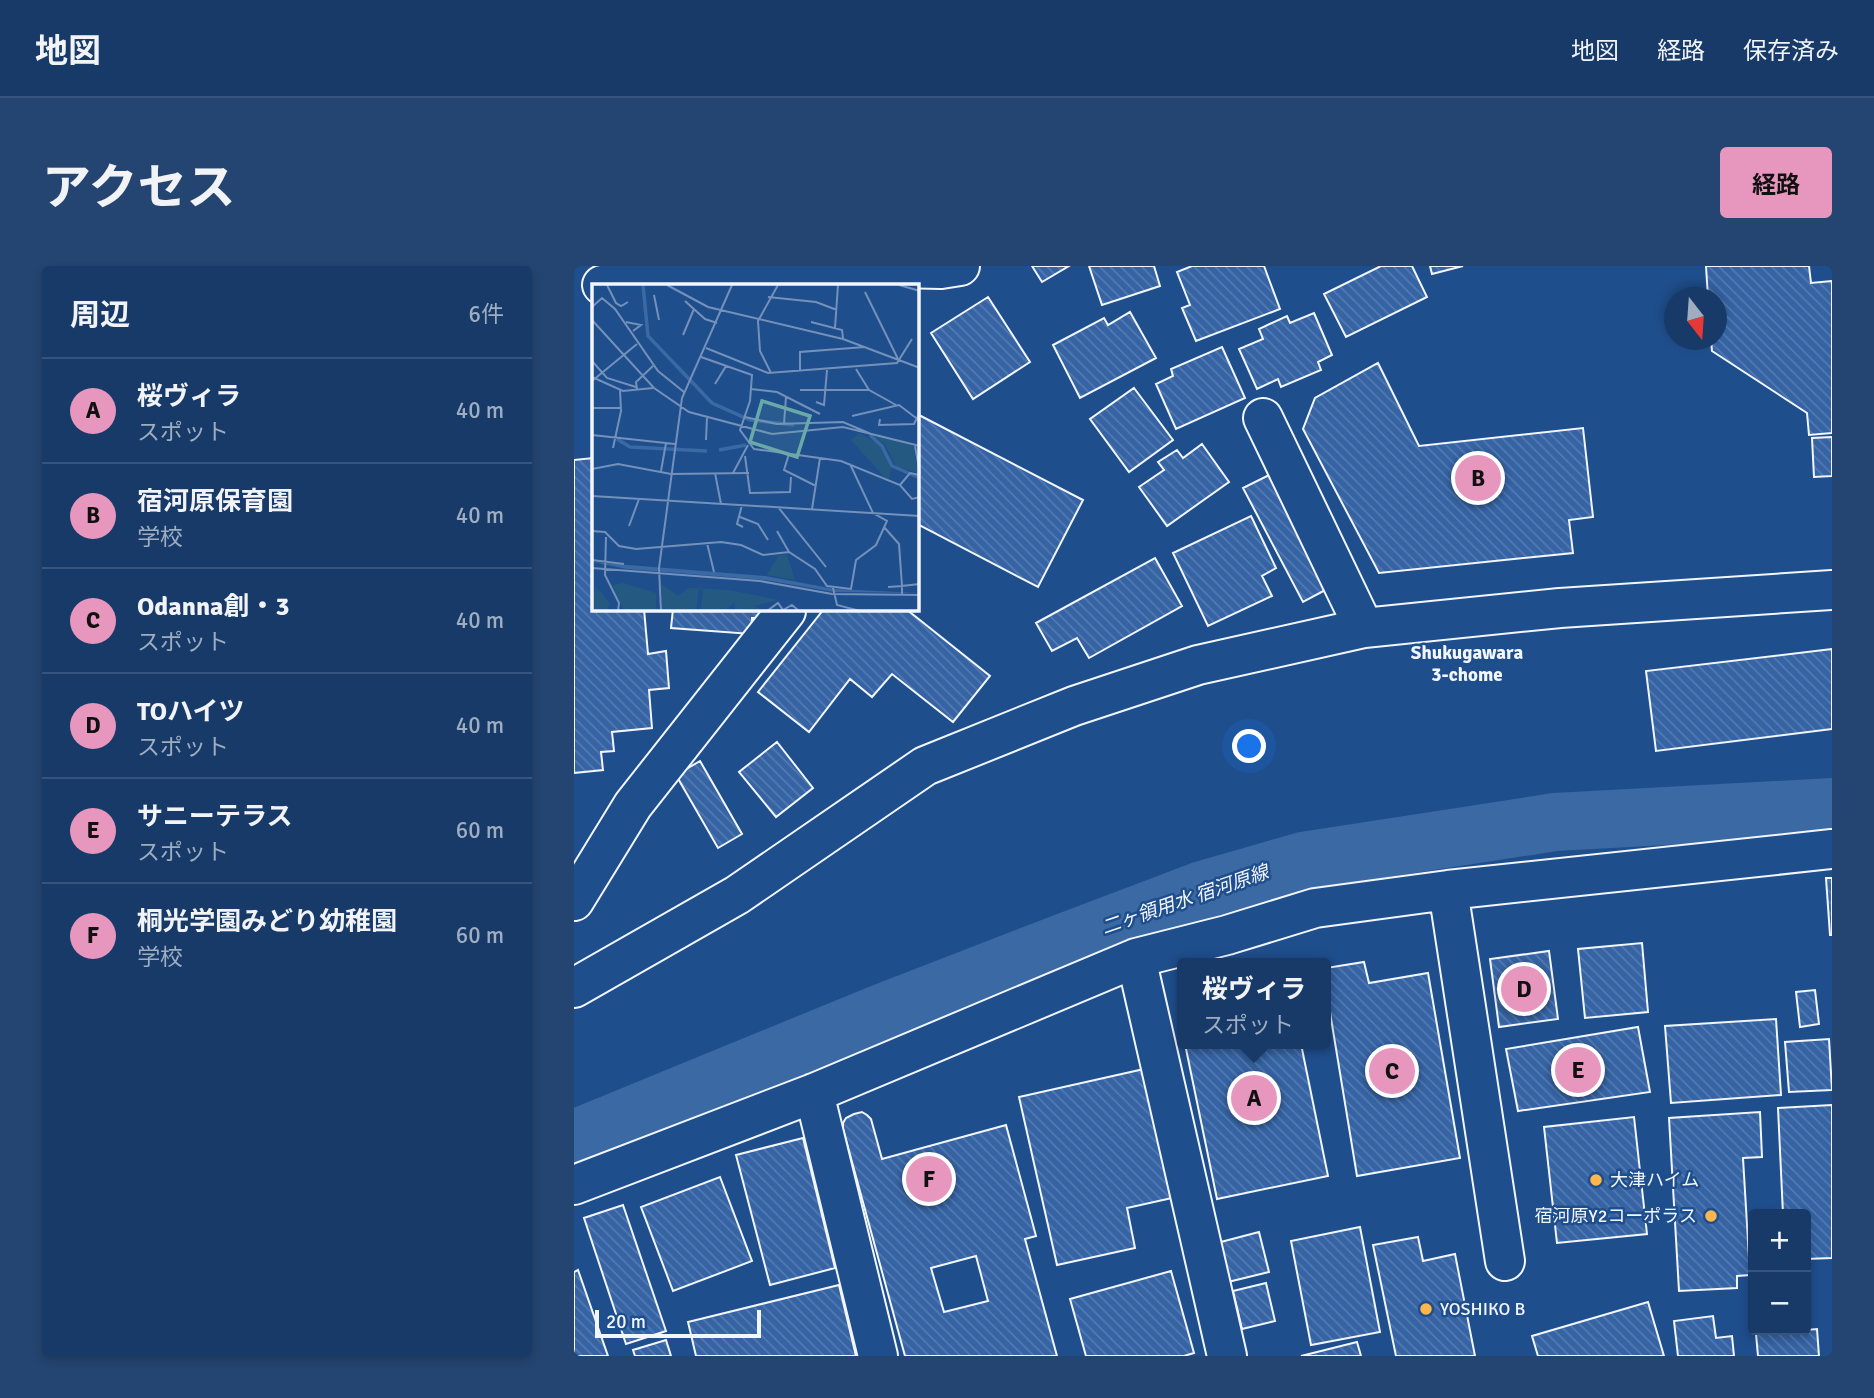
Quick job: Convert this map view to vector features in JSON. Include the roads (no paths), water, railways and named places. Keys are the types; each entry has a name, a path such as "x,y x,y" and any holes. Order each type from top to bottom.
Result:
{"street":[{"path":"612,284 801,266"},
{"path":"809,266 941,269 960,266"},
{"path":"816,284 817,266"},
{"path":"574,288 592,286"},
{"path":"1263,418 1364,628"},
{"path":"574,988 737,895 925,766 1074,706 1198,665 1364,628 1560,608 1832,590"},
{"path":"574,901 634,805 786,611"},
{"path":"574,1185 814,1093 1136,958 1227,935 1315,908 1448,890 1832,849"},
{"path":"1448,890 1505,1261"},
{"path":"1136,958 1227,1356"},
{"path":"814,1093 878,1356"}],"waterway":[{"name":"二ヶ領用水 宿河原線","path":"574,1139 884,1012 1065,942 1202,890 1303,861 1555,822 1832,807"}],"place":[{"name":"宿河原保育園","path":"1478,478"},
{"name":"TOハイツ","path":"1524,989"},
{"name":"サニーテラス","path":"1578,1070"},
{"name":"Odanna創・3","path":"1392,1071"},
{"name":"桜ヴィラ","path":"1254,1098"},
{"name":"桐光学園みどり幼稚園","path":"929,1179"},
{"name":"大津ハイム","path":"1596,1180"},
{"name":"宿河原Y2コーポラス","path":"1711,1216"},
{"name":"YOSHIKO B","path":"1426,1309"}],"district":[{"name":"Shukugawara 3-chome","path":"1467,664"}]}
